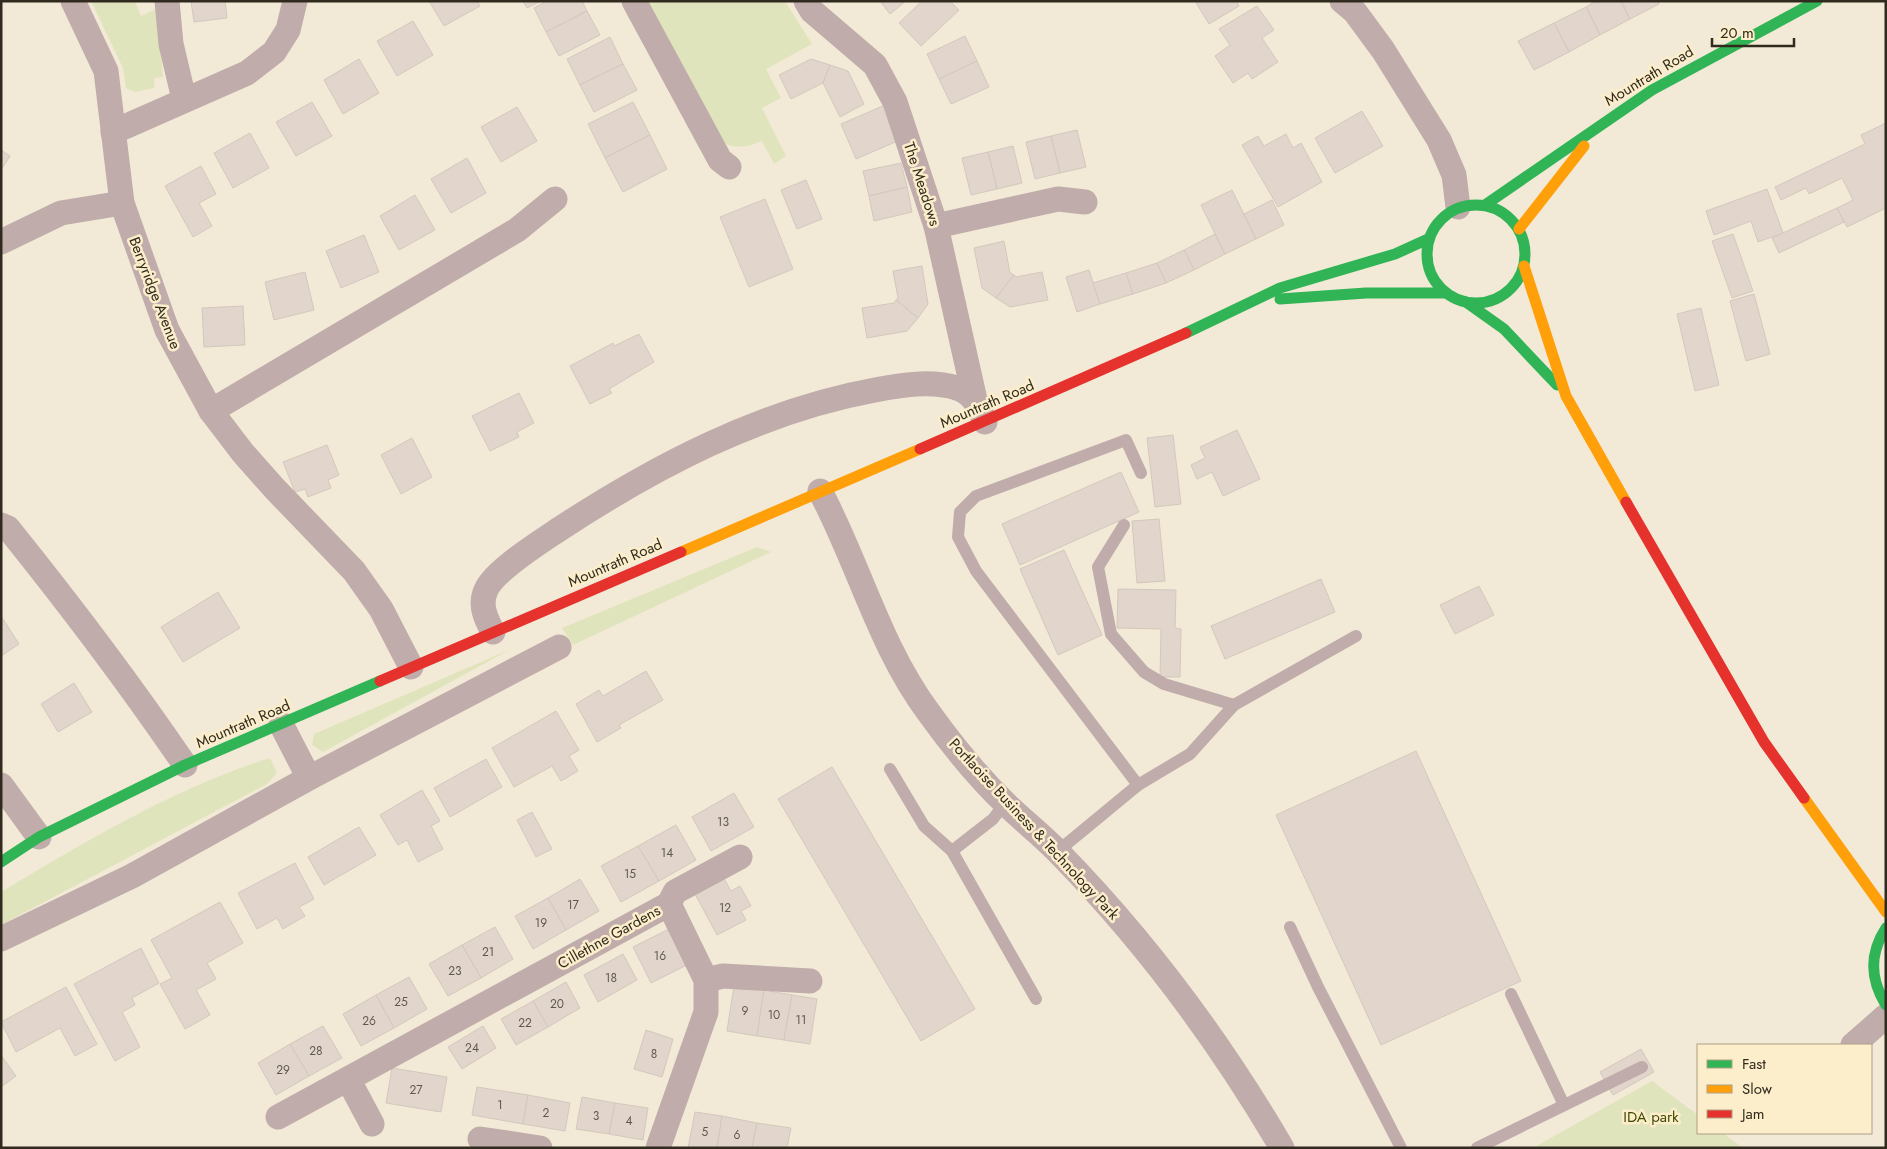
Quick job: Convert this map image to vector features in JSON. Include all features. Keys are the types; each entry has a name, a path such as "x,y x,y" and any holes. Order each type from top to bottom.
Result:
{"main road":[{"name":"Mountrath Road","path":"1485,205 1604,121 1704,60 1817,1"},
{"name":"Mountrath Road","path":"1518,229 1604,121"},
{"path":"1566,396 1504,329 1466,302 1446,293 1435,282 1429,269 1426,254 1428,239 1440,220 1458,207 1485,205 1504,213 1518,229 1524,243 1524,266 1566,396 1764,742 1886,912"},
{"name":"Mountrath Road","path":"1,862 39,837 185,765 820,491 980,411 1148,351 1280,288 1395,254 1428,239"},
{"path":"1466,302 1488,301 1502,295 1518,279 1524,266"},
{"name":"Mountrath Road","path":"1246,305 1321,295 1446,293"},
{"path":"1886,928 1880,937 1873,956 1873,976 1879,995 1886,1005"}],"street":[{"name":"Berryridge Avenue","path":"72,1 106,71 122,203 166,330 211,411 243,453 275,489 354,571 381,609 411,667"},
{"path":"167,1 172,44 184,99"},
{"path":"113,132 247,72 274,52 288,30 295,1"},
{"path":"634,1 720,160 729,167"},
{"name":"The Meadows","path":"806,1 812,11 875,65 895,102 936,226 980,411"},
{"path":"1342,1 1355,12 1383,50 1439,140 1454,175 1458,207"},
{"path":"211,411 517,230 555,199"},
{"path":"936,226 1058,199 1085,202"},
{"path":"1,242 61,213 122,203"},
{"path":"493,632 482,612 486,590 507,566 581,515 675,460 736,432 790,412 845,395 906,384 930,384 958,388 980,411"},
{"name":"Portlaoise Business & Technology Park","path":"820,491 832,513 877,624 900,671 928,712 962,756 1005,803 1058,852 1147,954 1207,1032 1282,1148"},
{"path":"1,525 8,528 63,596 128,681 185,765"},
{"path":"1,939 132,876 309,778 559,647"},
{"path":"281,724 309,778"},
{"path":"1,785 39,837"},
{"path":"669,904 675,892 740,857"},
{"name":"Cillethne Gardens","path":"278,1117 669,904 706,980 706,1012 658,1148"},
{"path":"706,980 723,976 810,981"},
{"path":"1854,1044 1886,1016"},
{"path":"348,1079 372,1124"},
{"path":"480,1139 540,1148"}],"lane":[{"path":"1138,785 976,571 958,537 960,512 976,496 1126,440 1141,473"},
{"path":"1124,525 1098,567 1111,634 1144,672 1164,684 1234,705"},
{"path":"1058,852 1138,785 1190,754 1234,705 1356,636"},
{"path":"890,769 924,826 952,851 1036,999"},
{"path":"952,851 993,819 1005,803"},
{"path":"1290,926 1318,987 1401,1148"},
{"path":"1511,994 1564,1105"},
{"path":"1477,1148 1642,1066"}],"green space":[{"path":"91,1 135,1 141,16 158,8 163,77 155,78 154,88 135,92 126,88 123,68"},
{"path":"647,1 785,1 812,44 766,69 781,98 762,108 786,156 774,164 762,141 743,146 724,143"},
{"path":"757,547 771,552 573,645 562,628"},
{"path":"511,649 323,752 312,745 314,734"},
{"path":"270,758 277,773 267,784 1,925 1,892 98,835 166,800 200,784"},
{"name":"IDA park","path":"1652,1081 1697,1114 1697,1134 1724,1134 1743,1148 1533,1148"}],"building":[{"path":"191,1 225,1 227,18 194,22"},
{"path":"429,1 477,1 480,6 444,26"},
{"path":"523,1 541,1 527,8"},
{"path":"547,1 582,1 587,11 546,32 534,8"},
{"path":"880,1 906,1 890,14"},
{"path":"922,1 950,1 959,10 921,46 899,23"},
{"path":"1195,1 1236,1 1239,6 1209,24"},
{"path":"1596,1 1621,1 1630,19 1600,35 1586,7"},
{"path":"1621,1 1658,1 1659,4 1630,19"},
{"path":"1257,6 1274,30 1262,38 1278,62 1252,79 1248,73 1233,83 1215,56 1230,45 1219,29"},
{"path":"1586,7 1600,35 1569,52 1554,23"},
{"path":"587,11 600,35 559,56 546,32"},
{"path":"413,21 433,55 397,76 377,41"},
{"path":"1554,23 1569,52 1534,70 1518,41"},
{"path":"965,36 977,61 939,79 927,54"},
{"path":"610,37 623,64 580,85 567,59"},
{"path":"359,59 379,93 343,114 324,80"},
{"path":"811,59 830,65 823,83 791,99 779,75"},
{"path":"977,61 989,87 951,104 939,79"},
{"path":"623,64 637,90 594,112 580,85"},
{"path":"830,65 848,71 864,104 840,117 823,83"},
{"path":"312,102 332,136 296,156 276,122"},
{"path":"633,102 650,135 605,158 588,124"},
{"path":"885,105 900,140 856,159 841,124"},
{"path":"517,107 537,141 501,162 481,127"},
{"path":"1362,111 1383,146 1335,173 1315,138"},
{"path":"1886,123 1886,208 1847,227 1837,208 1853,200 1842,178 1809,194 1806,188 1781,200 1775,187 1865,144 1861,135"},
{"path":"1077,130 1086,167 1060,173 1051,136"},
{"path":"250,133 269,168 233,188 214,153"},
{"path":"1286,134 1293,148 1301,143 1322,182 1278,207 1242,145 1258,136 1264,146"},
{"path":"650,135 667,169 623,192 605,158"},
{"path":"1051,136 1060,173 1035,179 1026,142"},
{"path":"1013,146 1022,183 997,189 988,152"},
{"path":"1,150 10,156 1,170"},
{"path":"988,152 997,189 971,195 962,158"},
{"path":"467,158 486,193 451,213 431,179"},
{"path":"901,163 907,187 869,196 863,171"},
{"path":"201,166 216,194 199,203 212,226 193,237 165,186"},
{"path":"806,180 822,219 797,229 781,190"},
{"path":"907,187 912,212 874,221 869,196"},
{"path":"1767,189 1783,233 1758,242 1751,221 1714,235 1706,211"},
{"path":"1232,190 1256,239 1225,254 1201,205"},
{"path":"415,195 435,230 399,250 380,216"},
{"path":"765,199 793,269 749,287 720,217"},
{"path":"1272,200 1284,225 1256,239 1244,214"},
{"path":"1837,208 1844,222 1779,253 1772,238"},
{"path":"1215,234 1225,254 1194,270 1184,250"},
{"path":"1733,234 1753,291 1732,298 1712,241"},
{"path":"364,235 379,272 341,288 326,251"},
{"path":"1004,241 1010,273 1014,275 996,298 982,288 974,248"},
{"path":"1184,250 1194,270 1166,283 1157,263"},
{"path":"1157,263 1166,283 1133,294 1126,273"},
{"path":"922,266 928,304 918,318 896,300 898,298 893,271"},
{"path":"1089,270 1100,304 1077,312 1066,277"},
{"path":"305,272 314,310 274,320 265,282"},
{"path":"1042,272 1048,300 1010,307 996,298 1014,275 1016,277"},
{"path":"1126,273 1133,294 1100,304 1093,283"},
{"path":"1754,294 1770,354 1746,361 1730,301"},
{"path":"896,300 918,318 907,331 867,338 862,308 894,303"},
{"path":"243,306 245,345 204,347 202,308"},
{"path":"1701,308 1719,385 1695,391 1677,314"},
{"path":"639,334 654,362 609,389 612,393 590,404 570,366 613,343 614,346"},
{"path":"519,393 534,423 517,432 519,437 490,451 472,416"},
{"path":"1237,430 1260,479 1223,496 1212,472 1197,479 1191,465 1205,458 1200,447"},
{"path":"1173,435 1181,504 1155,507 1147,438"},
{"path":"412,438 432,477 401,494 381,455"},
{"path":"327,445 339,475 328,480 331,488 308,497 305,489 295,492 283,462"},
{"path":"1121,472 1139,512 1020,565 1002,524"},
{"path":"1159,519 1165,581 1137,583 1132,521"},
{"path":"1064,550 1102,635 1058,655 1020,569"},
{"path":"1321,579 1335,612 1225,659 1211,626"},
{"path":"1479,586 1494,615 1455,634 1440,605"},
{"path":"1118,589 1176,590 1175,628 1181,629 1180,677 1160,677 1161,629 1117,628"},
{"path":"218,592 240,628 183,662 161,627"},
{"path":"1,616 19,644 1,656"},
{"path":"646,671 663,700 619,725 621,728 597,742 576,704 599,690 603,696"},
{"path":"74,683 92,712 58,732 41,704"},
{"path":"556,711 579,750 569,756 578,771 561,781 552,766 514,787 492,748"},
{"path":"1416,751 1521,981 1381,1045 1276,815"},
{"path":"486,759 502,787 450,817 434,788"},
{"path":"832,767 975,1009 921,1041 778,799"},
{"path":"422,790 440,821 431,826 443,849 418,862 407,840 398,845 380,815"},
{"path":"734,793 754,827 711,851 692,817"},
{"path":"532,812 552,849 536,857 517,820"},
{"path":"676,825 696,860 659,881 638,846"},
{"path":"359,827 376,855 324,885 308,857"},
{"path":"638,846 659,881 621,902 601,866"},
{"path":"295,863 314,899 299,907 305,916 283,929 277,918 257,929 238,893"},
{"path":"723,877 731,891 740,886 751,906 741,911 746,920 717,935 694,892"},
{"path":"580,879 599,911 566,930 548,898"},
{"path":"548,898 566,930 533,949 515,916"},
{"path":"220,902 243,943 207,963 216,979 196,990 210,1015 185,1029 160,984 172,978 151,940"},
{"path":"495,927 513,959 481,978 462,945"},
{"path":"669,929 687,965 651,983 633,947"},
{"path":"462,945 481,978 448,996 429,964"},
{"path":"141,948 159,983 132,998 135,1005 122,1012 140,1047 115,1061 74,984"},
{"path":"623,954 637,980 598,1002 584,975"},
{"path":"409,977 427,1009 394,1028 376,995"},
{"path":"566,982 580,1008 548,1027 533,1001"},
{"path":"734,986 764,990 757,1036 727,1031"},
{"path":"66,987 97,1044 75,1056 60,1028 16,1052 1,1022"},
{"path":"764,990 792,995 784,1040 757,1036"},
{"path":"376,995 394,1028 361,1046 343,1014"},
{"path":"792,995 817,999 810,1044 784,1040"},
{"path":"533,1001 548,1027 516,1045 501,1019"},
{"path":"323,1026 342,1058 309,1076 290,1044"},
{"path":"483,1026 496,1048 462,1069 448,1047"},
{"path":"646,1030 673,1039 662,1077 634,1069"},
{"path":"290,1044 309,1076 276,1095 258,1063"},
{"path":"1641,1049 1654,1072 1613,1095 1600,1072"},
{"path":"1,1055 16,1076 1,1087"},
{"path":"392,1068 447,1077 441,1112 386,1103"},
{"path":"477,1087 528,1095 523,1124 472,1115"},
{"path":"528,1095 570,1103 565,1131 523,1124"},
{"path":"582,1097 615,1103 609,1134 576,1129"},
{"path":"615,1103 648,1108 643,1140 609,1134"},
{"path":"695,1112 722,1116 717,1148 688,1148"},
{"path":"722,1116 757,1123 752,1148 717,1148"},
{"path":"757,1123 791,1128 787,1148 752,1148"}],"traffic: fast":[{"path":"1485,205 1652,90 1817,1"},
{"path":"1476,205 1495,208 1511,219 1522,235 1525,254 1522,273 1511,289 1495,300 1476,303 1457,300 1441,289 1430,273 1427,254 1430,235 1441,219 1457,208 1476,205"},
{"path":"1186,333 1280,288 1395,254 1428,239"},
{"path":"1280,299 1366,293 1446,293"},
{"path":"1466,302 1504,329 1557,385"},
{"path":"1,862 39,837 185,765 380,681"},
{"path":"1886,928 1880,938 1874,957 1874,976 1886,1005"}],"traffic: slow":[{"path":"1519,229 1584,146"},
{"path":"1524,266 1566,396 1626,502"},
{"path":"681,552 920,449"},
{"path":"1804,798 1886,912"}],"traffic: jam":[{"path":"920,449 1186,333"},
{"path":"1626,502 1764,742 1804,798"},
{"path":"380,681 681,552"}]}
